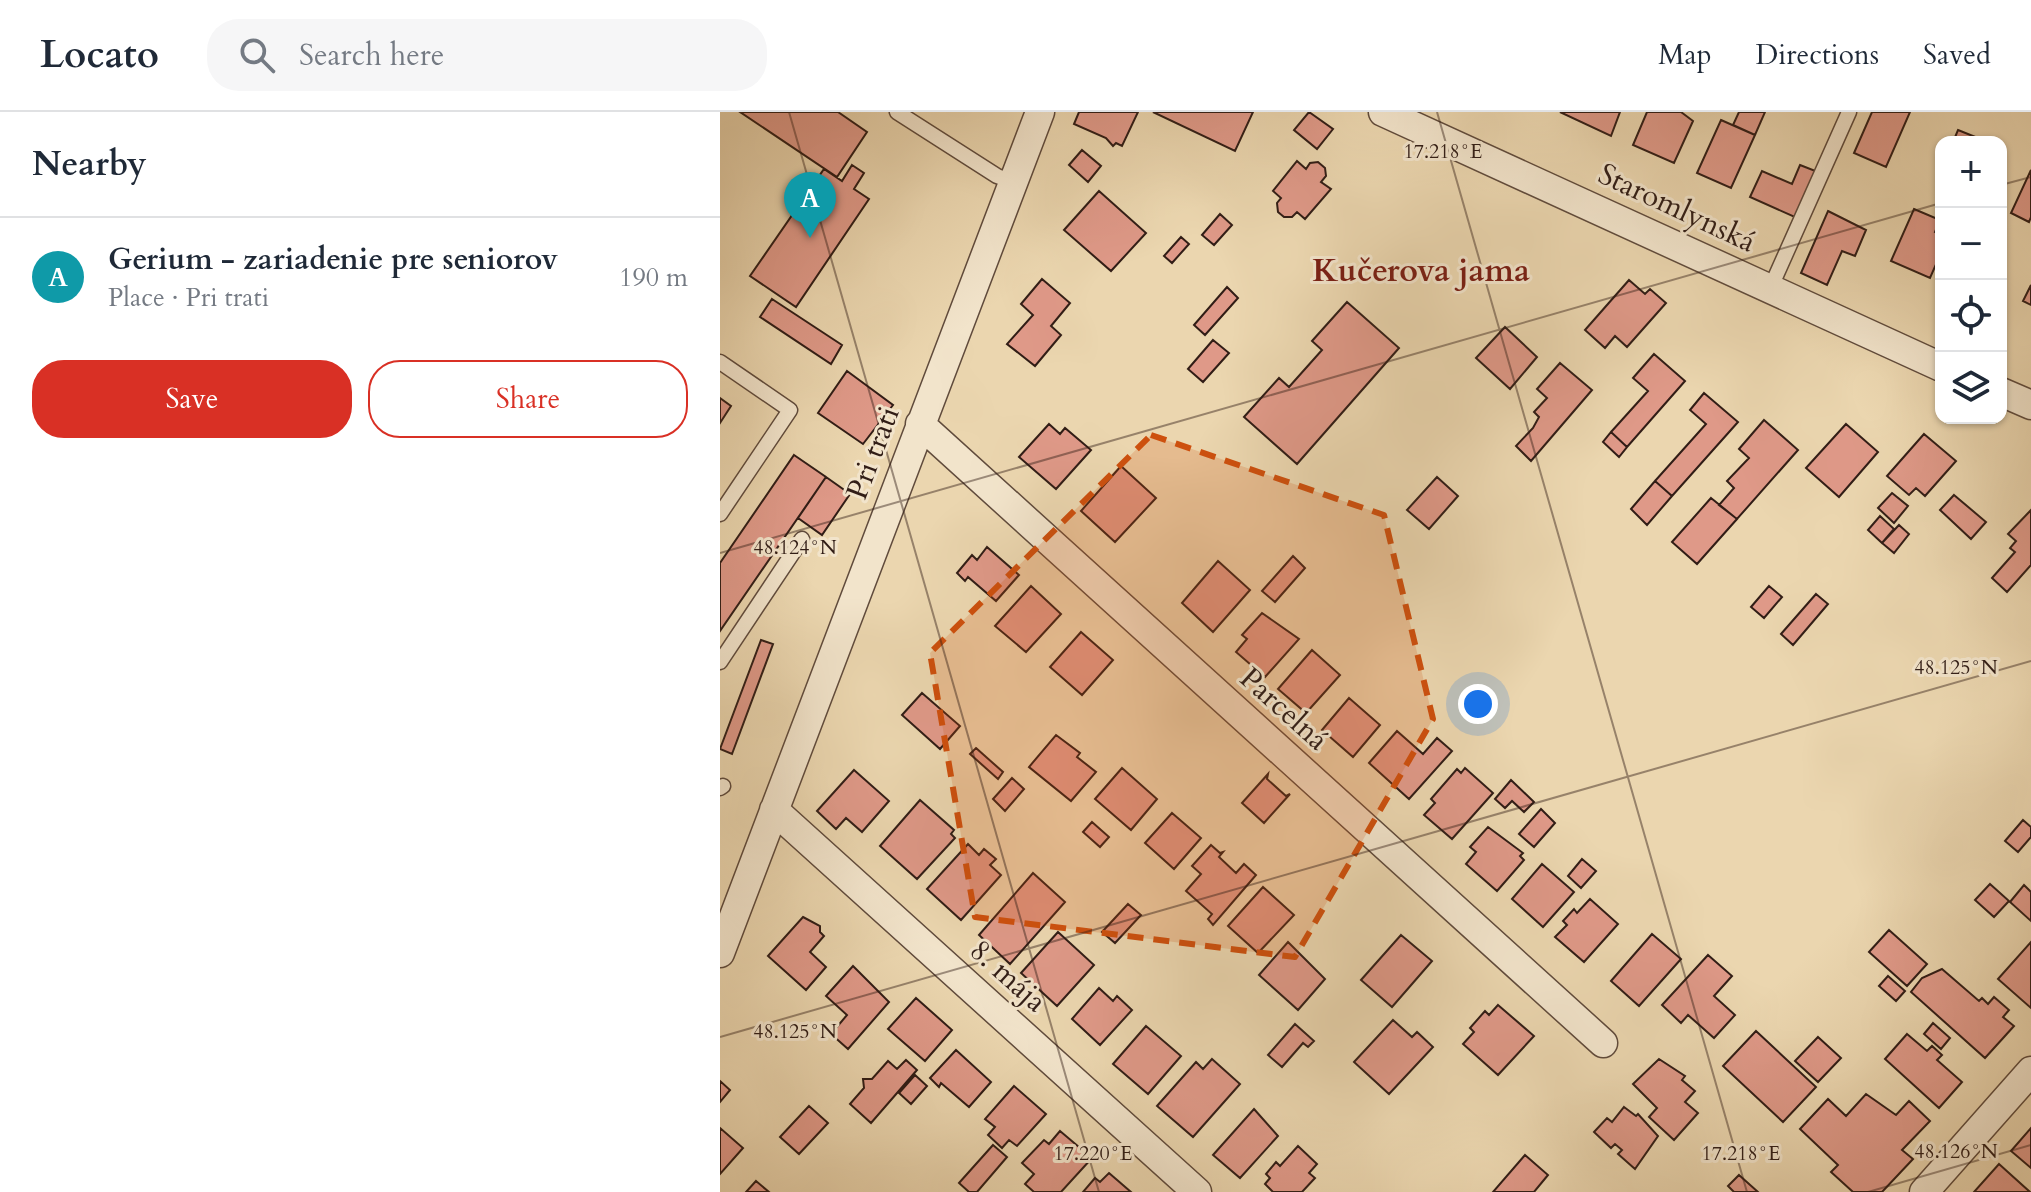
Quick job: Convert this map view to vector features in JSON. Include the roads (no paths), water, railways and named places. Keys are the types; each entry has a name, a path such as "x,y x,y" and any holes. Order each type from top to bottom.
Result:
{"street":[{"name":"Pri trati","path":"721,947 1040,112"},
{"name":"Staromlynská","path":"1383,112 1935,364"},
{"path":"2007,395 2031,405"},
{"name":"Parcelná","path":"920,424 1603,1043"},
{"name":"8. mája","path":"774,810 1197,1192"},
{"path":"1924,1192 2031,1071"}],"lane":[{"path":"897,112 997,176 1013,182"},
{"path":"1770,289 1849,112"},
{"path":"720,362 790,410 720,514"},
{"path":"720,662 802,539"}],"place":[{"name":"Gerium - zariadenie pre seniorov","path":"810,238"}],"district":[{"name":"Kučerova jama","path":"1421,271"}]}
